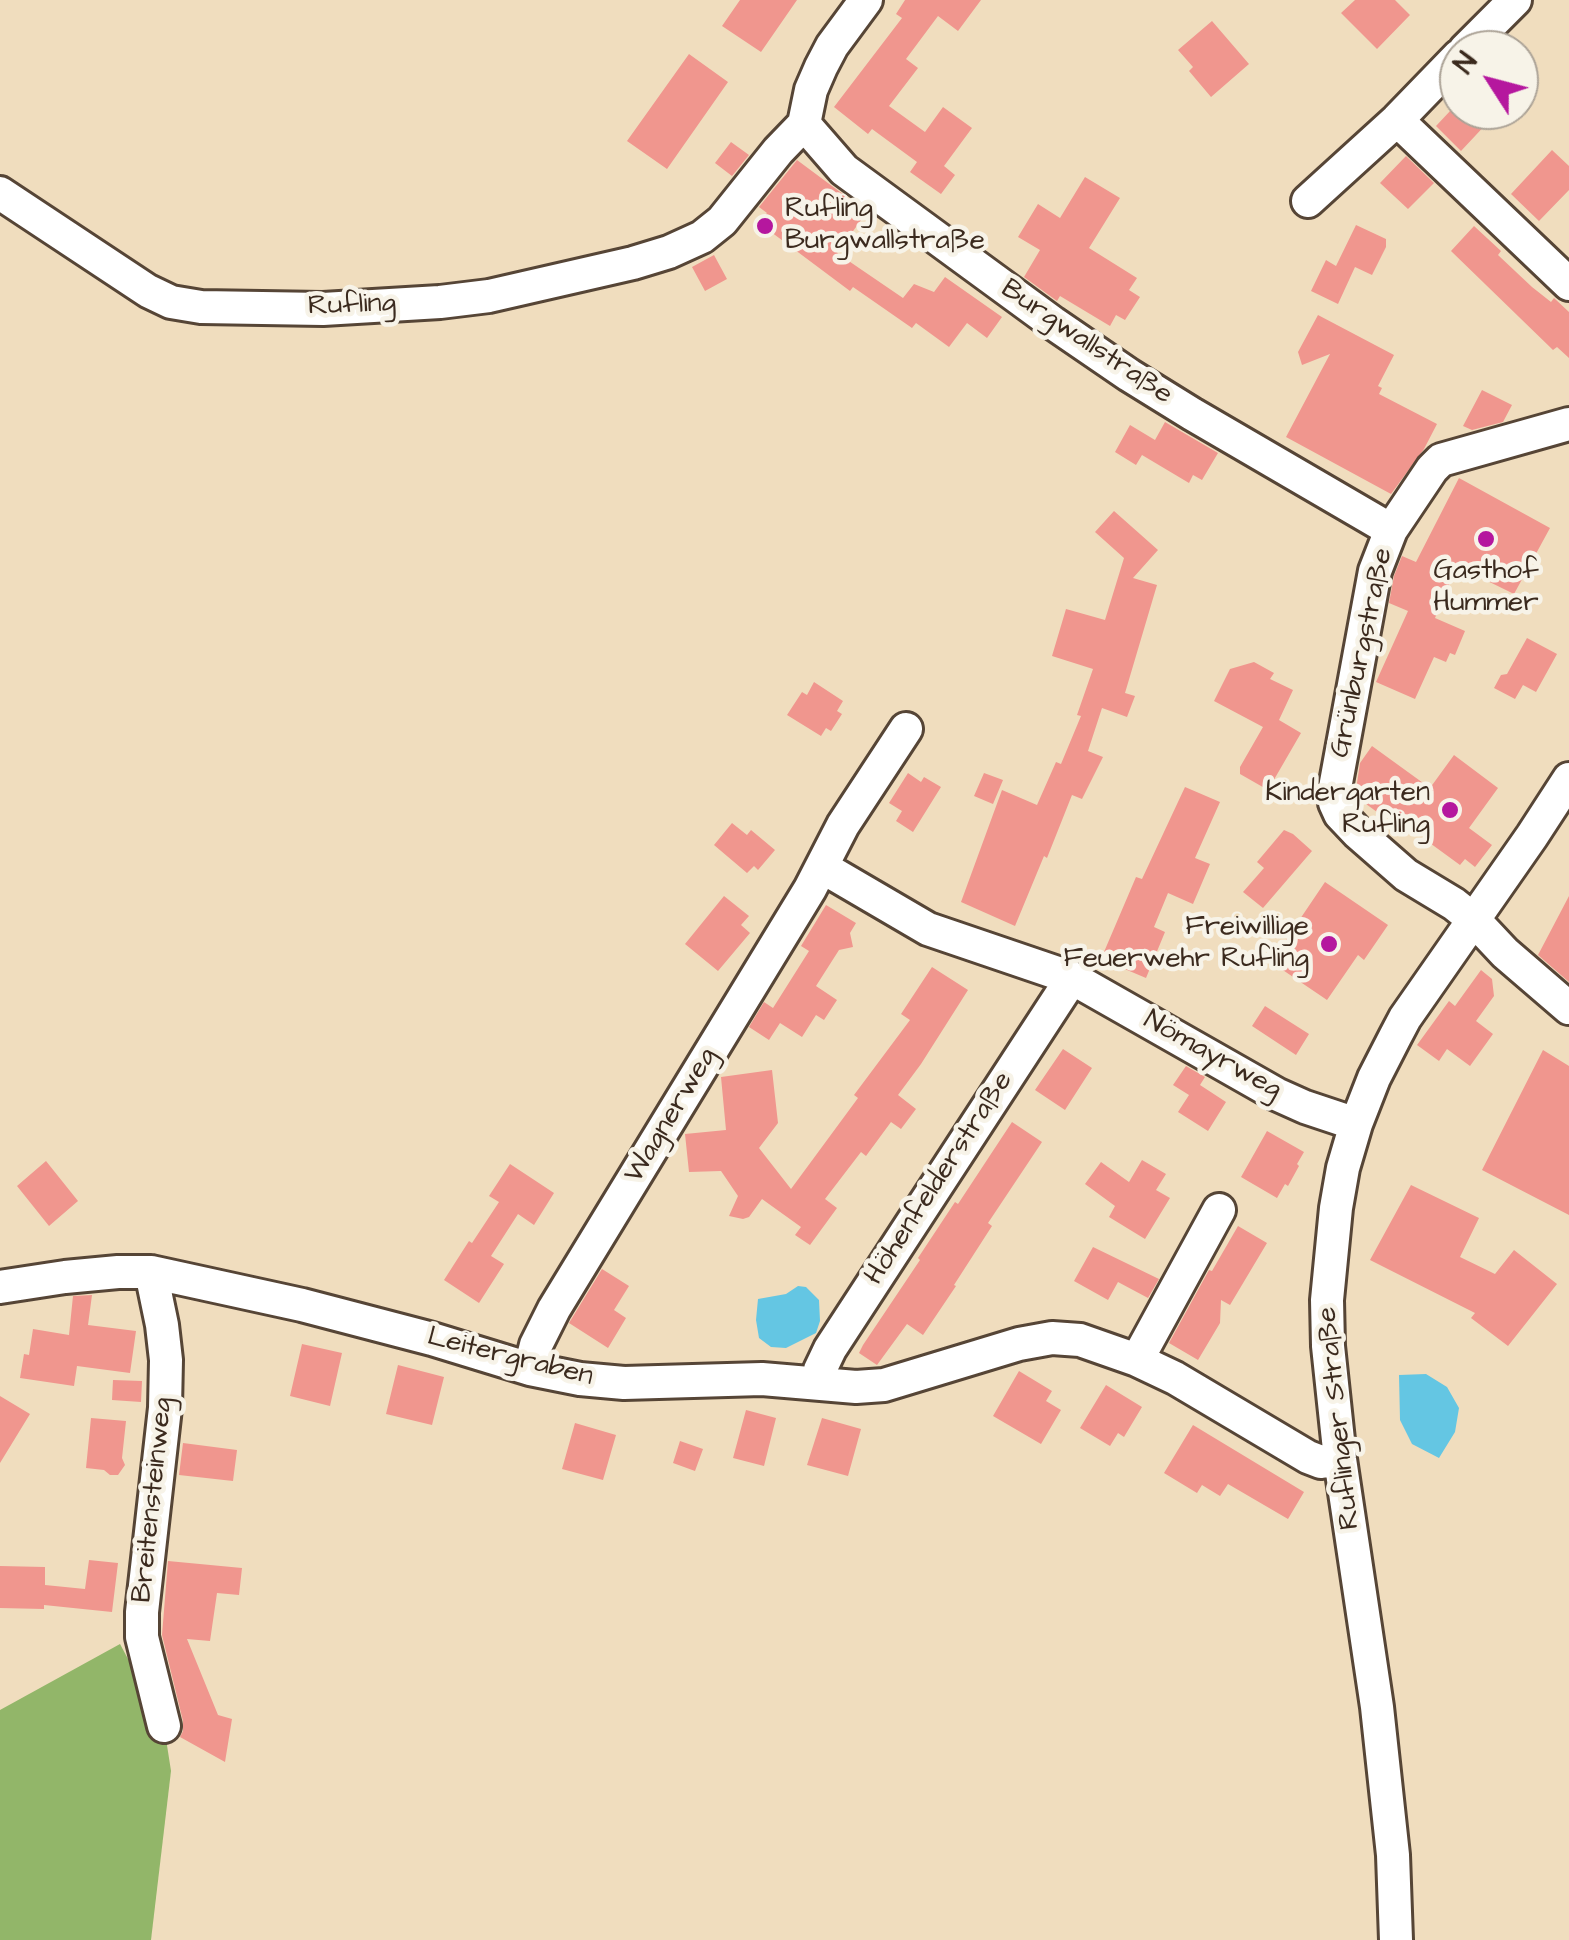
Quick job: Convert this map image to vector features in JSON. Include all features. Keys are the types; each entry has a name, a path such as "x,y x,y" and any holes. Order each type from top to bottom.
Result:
{"street":[{"path":"804,124 820,67 866,0"},
{"path":"1485,30 1515,0"},
{"path":"1308,200 1439,77"},
{"path":"1397,120 1569,284"},
{"name":"Rufling","path":"0,193 148,291 172,302 201,307 323,309 489,296 634,263 702,236 722,220 804,124"},
{"name":"Burgwallstraße","path":"804,124 844,170 1053,324 1192,414 1391,530"},
{"name":"Grünburgstraße","path":"1569,424 1442,460 1391,530 1375,571 1335,788 1340,814 1382,855 1474,920 1505,954 1569,1008"},
{"name":"Wagnerweg","path":"530,1369 536,1345 554,1309 822,867 843,825 906,729"},
{"name":"Ruflinger Straße","path":"1396,1940 1377,1707 1340,1459 1328,1346 1327,1300 1336,1208 1356,1124 1405,1018 1569,779"},
{"path":"822,867 928,929 1072,978"},
{"name":"Nömayrweg","path":"1072,978 1276,1094 1356,1124"},
{"name":"Höhenfelderstraße","path":"817,1383 830,1348 1072,978"},
{"path":"1138,1360 1219,1210"},
{"name":"Leitergraben","path":"0,1287 66,1277 151,1272 432,1339 530,1369 624,1383 762,1378 856,1387 884,1384 1019,1344 1052,1338 1080,1340 1138,1360 1308,1457 1321,1462 1340,1459"},
{"name":"Breitensteinweg","path":"151,1272 164,1342 165,1408 142,1637 164,1726"}],"green space":[{"path":"120,1644 164,1726 171,1771 151,1940 0,1940 0,1710"}],"water":[{"path":"798,1286 806,1287 819,1300 816,1333 786,1348 771,1347 759,1338 758,1299 786,1294"},
{"path":"1426,1374 1447,1387 1459,1408 1455,1432 1439,1458 1412,1444 1400,1420 1399,1375"}],"building":[{"path":"740,0 797,0 761,52 722,26"},
{"path":"905,0 981,0 958,31 938,16 906,59 918,68 889,106 925,132 943,107 972,128 944,166 955,175 941,194 910,172 917,162 872,129 868,134 834,107 902,18 896,14"},
{"path":"1355,0 1395,0 1410,15 1377,49 1341,13"},
{"path":"1212,21 1249,64 1211,97 1189,71 1193,67 1178,50"},
{"path":"689,54 728,82 667,169 627,141"},
{"path":"1440,130 1481,130 1461,151"},
{"path":"731,142 749,155 732,176 715,163"},
{"path":"1552,150 1569,166 1569,190 1539,221 1511,194"},
{"path":"1406,156 1434,183 1408,209 1380,183"},
{"path":"797,160 867,212 837,253 903,298 914,284 934,292 945,277 1002,317 987,338 967,323 949,347 916,323 912,328 853,287 850,291 759,223 767,213 759,207"},
{"path":"1085,177 1120,198 1089,248 1137,278 1129,290 1140,297 1125,320 1116,315 1110,326 1060,296 1057,301 1024,277 1040,250 1018,237 1038,204 1060,218"},
{"path":"1356,225 1386,239 1386,247 1372,275 1355,267 1338,304 1311,291 1326,260 1336,266"},
{"path":"1474,226 1532,287 1551,302 1554,298 1569,312 1569,358 1557,347 1553,350 1451,251"},
{"path":"714,255 727,279 705,291 692,267"},
{"path":"1318,315 1394,355 1378,386 1382,388 1379,394 1437,424 1391,494 1286,437 1330,354 1302,365 1298,352"},
{"path":"1482,390 1512,405 1503,422 1472,430 1463,426"},
{"path":"1165,422 1218,453 1202,480 1193,475 1189,483 1142,455 1136,465 1115,452 1130,425 1155,440"},
{"path":"1459,478 1550,528 1514,594 1457,566 1435,618 1465,631 1455,655 1450,653 1446,662 1434,657 1415,699 1376,682 1408,611 1389,603 1394,576 1402,556 1416,562"},
{"path":"1114,511 1158,550 1133,578 1157,585 1125,693 1135,696 1127,717 1102,708 1088,751 1103,757 1082,799 1072,795 1015,926 961,902 1002,790 1037,805 1056,762 1061,764 1081,716 1077,715 1093,669 1052,656 1066,609 1105,620 1124,558 1095,532"},
{"path":"1527,638 1557,654 1536,692 1523,685 1515,699 1494,688 1501,675 1507,674"},
{"path":"1254,662 1274,673 1270,679 1293,690 1279,720 1301,733 1268,790 1240,774 1240,767 1263,727 1214,701 1230,669"},
{"path":"814,682 843,701 837,711 842,714 831,731 826,728 821,736 787,715"},
{"name":"Kindergarten Rufling","path":"1372,746 1430,788 1454,755 1498,788 1469,828 1492,845 1475,867 1465,859 1460,865 1383,804 1377,812 1355,796 1360,763"},
{"path":"908,773 921,782 924,777 941,787 913,832 896,821 902,811 889,803"},
{"path":"984,773 1003,780 993,804 974,796"},
{"path":"1185,787 1220,802 1195,858 1210,864 1193,904 1168,893 1154,927 1165,932 1146,978 1101,959 1136,877 1142,879"},
{"path":"732,823 747,835 751,830 775,850 758,870 754,866 747,873 714,845"},
{"path":"1284,830 1312,851 1263,908 1243,892 1264,868 1257,862"},
{"path":"1325,882 1388,925 1364,960 1358,955 1327,1000 1271,962"},
{"path":"724,896 749,916 741,925 750,933 718,971 685,944"},
{"path":"1569,896 1569,982 1538,955"},
{"path":"826,905 856,923 850,933 853,947 839,950 816,986 837,1000 824,1020 816,1015 802,1037 780,1023 769,1040 749,1027 764,1002 773,1008 809,951 801,946"},
{"path":"932,967 968,990 898,1095 916,1109 901,1129 891,1122 866,1156 861,1152 825,1199 837,1208 810,1245 795,1235 801,1227 762,1199 749,1217 729,1216 738,1196 721,1171 689,1172 685,1134 726,1130 721,1077 772,1070 778,1123 759,1148 791,1189 910,1020 901,1014"},
{"path":"1481,970 1492,979 1494,996 1476,1021 1493,1034 1470,1066 1447,1049 1439,1061 1417,1045 1449,1001 1455,1006"},
{"path":"1265,1006 1309,1034 1296,1055 1252,1026"},
{"path":"1063,1049 1092,1068 1065,1110 1035,1090"},
{"path":"1543,1050 1569,1066 1569,1215 1482,1170"},
{"path":"1186,1066 1205,1077 1200,1085 1226,1102 1208,1131 1178,1112 1189,1095 1173,1085"},
{"path":"1012,1122 1042,1142 988,1223 992,1226 923,1335 907,1324 877,1365 859,1353 863,1345"},
{"path":"1267,1131 1304,1152 1288,1186 1285,1184 1277,1198 1241,1177"},
{"path":"1142,1160 1166,1174 1156,1190 1170,1198 1145,1239 1109,1217 1115,1206 1085,1184 1101,1162 1129,1182"},
{"path":"46,1161 78,1201 49,1226 17,1186"},
{"path":"510,1164 554,1193 534,1225 518,1214 491,1256 504,1264 479,1303 444,1280 499,1202 489,1196"},
{"path":"1411,1185 1479,1218 1460,1257 1495,1274 1514,1250 1557,1284 1508,1346 1471,1318 1475,1313 1370,1260"},
{"path":"1238,1226 1267,1243 1230,1305 1221,1300 1220,1323 1198,1360 1169,1343"},
{"path":"1093,1247 1159,1279 1148,1298 1118,1282 1108,1300 1074,1281"},
{"path":"602,1269 629,1286 614,1310 626,1318 608,1348 569,1323"},
{"path":"92,1295 88,1325 136,1331 130,1373 77,1366 74,1386 20,1378 33,1329 69,1335 73,1296"},
{"path":"302,1344 342,1353 330,1406 290,1396"},
{"path":"398,1365 444,1377 432,1425 386,1414"},
{"path":"1019,1371 1052,1391 1046,1401 1061,1410 1041,1444 993,1416"},
{"path":"113,1380 142,1381 141,1402 112,1400"},
{"path":"1106,1385 1142,1407 1124,1437 1118,1433 1110,1446 1080,1428"},
{"path":"0,1396 30,1414 0,1463"},
{"path":"746,1410 776,1418 764,1466 733,1458"},
{"path":"91,1418 126,1421 122,1458 125,1465 118,1475 86,1468"},
{"path":"822,1418 861,1429 848,1476 807,1465"},
{"path":"575,1423 616,1435 603,1480 562,1469"},
{"path":"1193,1425 1304,1492 1288,1519 1228,1484 1220,1496 1202,1485 1197,1493 1164,1473"},
{"path":"680,1441 703,1449 695,1471 673,1463"},
{"path":"183,1443 237,1450 233,1481 179,1475"},
{"path":"89,1560 118,1563 112,1612 44,1605 44,1609 0,1608 0,1566 45,1567 45,1585 85,1589"},
{"path":"168,1561 242,1568 239,1595 217,1593 210,1641 187,1639 218,1715 232,1719 225,1762 180,1737 183,1721 162,1635"}],"place":[{"name":"Rufling Burgwallstraße","path":"765,226"},
{"name":"Gasthof Hummer","path":"1486,539"},
{"name":"Kindergarten Rufling","path":"1450,810"},
{"name":"Freiwillige Feuerwehr Rufling","path":"1329,944"}]}
